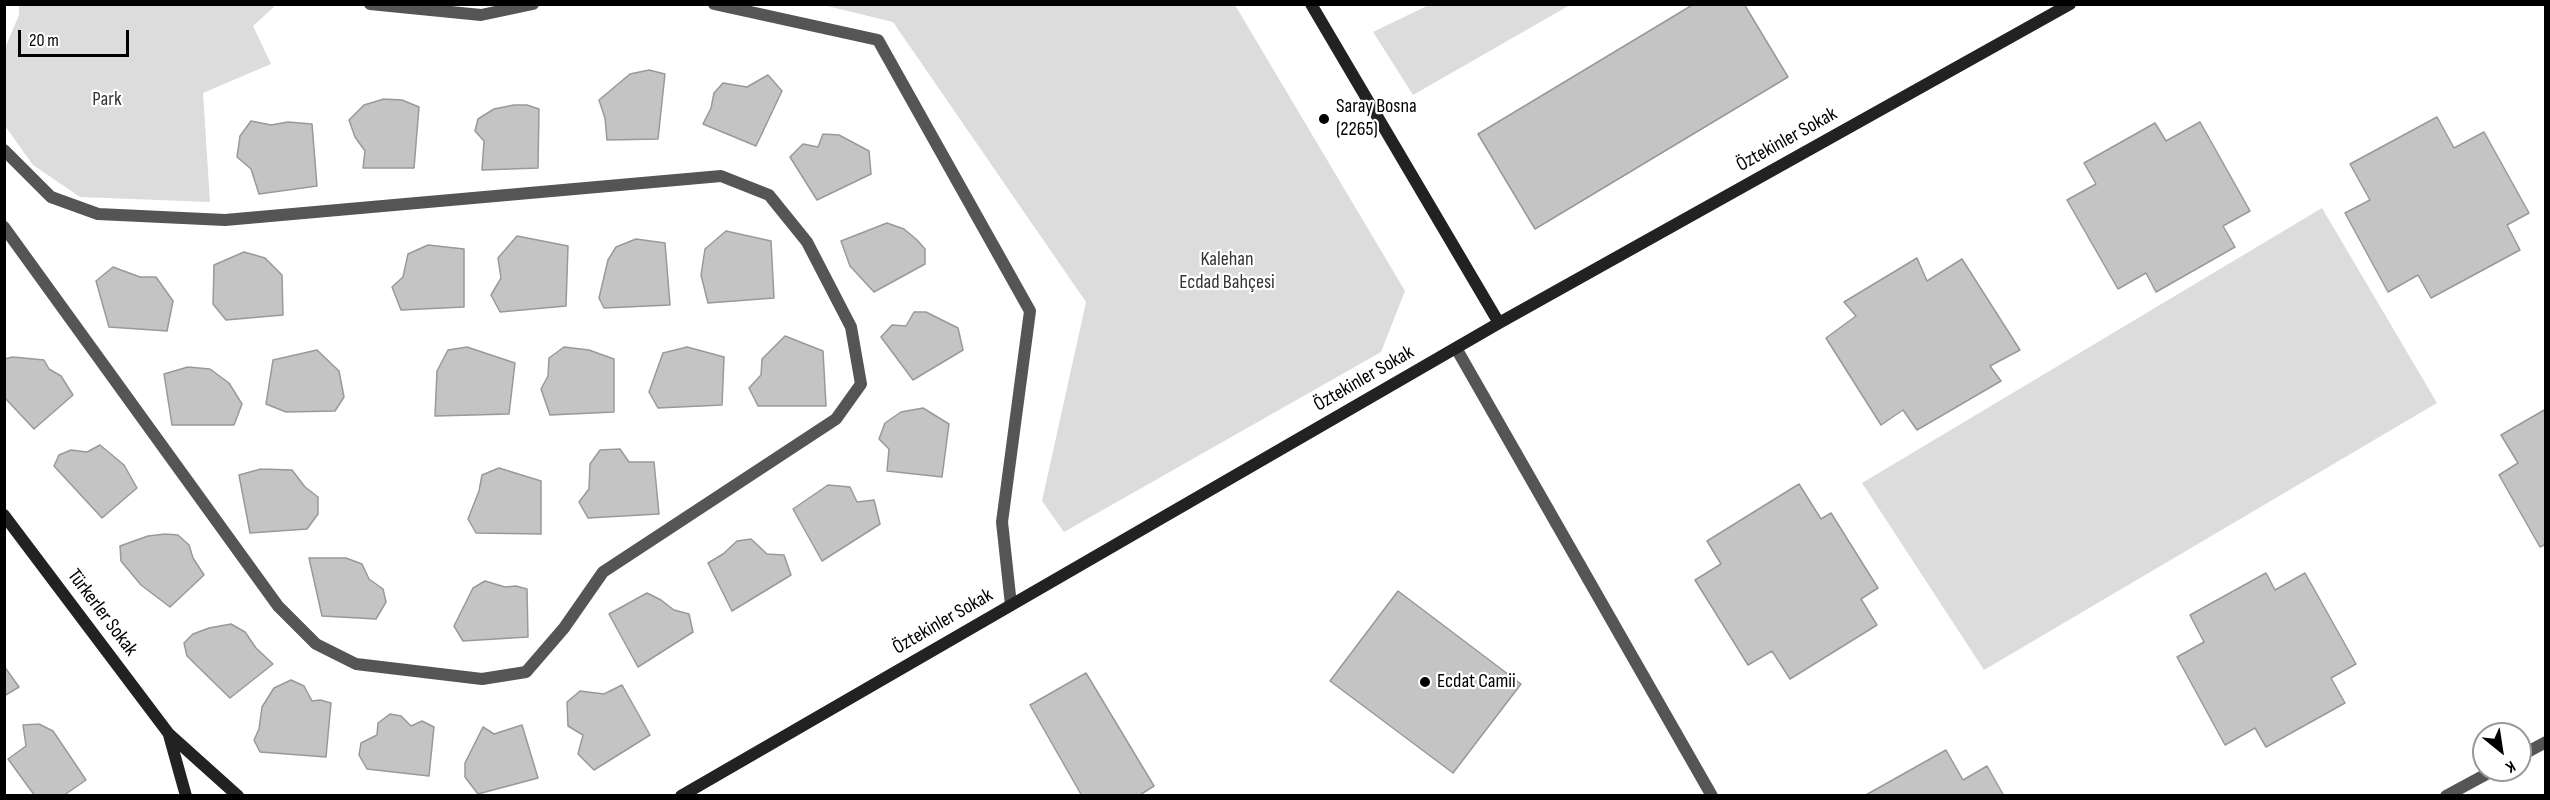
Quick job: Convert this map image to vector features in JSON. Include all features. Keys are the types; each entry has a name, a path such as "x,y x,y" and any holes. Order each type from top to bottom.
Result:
{"street":[{"path":"370,4 480,15 532,4"},
{"path":"714,4 878,40 1030,311 1002,522 1011,605"},
{"path":"1311,4 1499,323"},
{"name":"Öztekinler Sokak","path":"681,795 1499,323 2070,4"},
{"path":"4,150 51,197 98,214 225,220 721,176 770,195 807,242 851,327 861,384 836,419 603,572 564,628 526,672 483,679 356,664 316,644 278,606 4,226"},
{"path":"1456,348 1712,795"},
{"name":"Türkerler Sokak","path":"4,515 169,734 238,795"},
{"name":"Türkerler Sokak","path":"169,734 186,795"},
{"path":"2532,750 2546,742"},
{"path":"2446,795 2472,781"}],"green space":[{"path":"1431,4 1570,5 1413,95 1373,32"},
{"name":"Park","path":"19,5 276,5 253,26 271,64 203,93 210,202 80,197 33,165 5,126 5,48 19,15"},
{"name":"Kalehan Ecdad Bahçesi","path":"823,5 1235,5 1405,291 1381,352 1064,532 1042,501 1086,302 893,22"},
{"path":"2322,208 2437,403 1984,670 1862,483"}],"building":[{"path":"1694,4 1744,4 1788,77 1535,229 1478,134"},
{"path":"649,70 665,74 658,139 607,140 605,118 599,100 630,74"},
{"path":"768,75 782,91 756,146 703,124 711,108 714,93 723,83 747,87"},
{"path":"384,99 402,100 419,107 414,168 363,168 365,151 355,137 349,120 364,105"},
{"path":"527,105 539,109 538,168 482,170 484,141 475,131 478,119 494,109"},
{"path":"2437,117 2454,148 2484,132 2529,213 2507,225 2520,250 2431,298 2418,275 2388,292 2345,213 2370,200 2350,164"},
{"path":"251,121 271,125 288,122 312,124 317,186 259,194 251,169 237,157 240,136"},
{"path":"2200,122 2250,211 2223,226 2235,247 2156,292 2146,273 2118,289 2067,200 2096,184 2084,163 2155,123 2166,141"},
{"path":"823,134 839,135 869,151 871,174 817,200 790,157 803,144 818,147"},
{"path":"887,223 904,229 917,240 925,249 925,264 874,292 850,266 841,241"},
{"path":"726,231 771,241 774,298 708,303 701,275 705,249"},
{"path":"517,236 568,246 566,306 500,312 491,295 501,278 498,258"},
{"path":"636,239 665,243 670,305 604,308 599,298 608,260 616,247"},
{"path":"428,245 464,249 464,307 401,310 392,287 403,277 408,254"},
{"path":"244,252 265,258 282,275 283,315 226,320 213,304 214,265"},
{"path":"1917,258 1927,281 1962,259 2020,350 1990,366 2001,381 1917,430 1903,410 1881,425 1826,338 1856,316 1844,302"},
{"path":"113,267 140,277 156,277 173,301 167,331 109,327 96,281"},
{"path":"914,312 926,312 958,328 963,350 913,380 881,337 892,325 906,326"},
{"path":"785,336 823,351 826,406 758,406 749,388 761,375 762,359"},
{"path":"467,347 515,363 509,414 435,416 437,371 448,350"},
{"path":"564,347 589,350 614,359 614,412 550,415 541,389 548,376 549,358"},
{"path":"687,347 724,357 722,405 658,408 649,392 663,353"},
{"path":"317,350 339,371 344,397 335,411 286,412 266,404 273,360"},
{"path":"13,357 44,360 49,369 61,376 73,395 34,429 4,397 4,359"},
{"path":"188,367 210,369 229,383 242,404 234,425 172,425 164,374"},
{"path":"923,408 949,424 942,477 887,471 889,449 879,439 885,423 901,412"},
{"path":"2546,409 2546,544 2540,547 2499,475 2518,463 2501,435"},
{"path":"100,445 124,465 137,488 102,518 54,466 59,455 71,450 87,452"},
{"path":"620,449 629,462 654,462 659,514 588,518 579,502 589,489 590,464 600,450"},
{"path":"499,468 541,481 541,534 476,533 468,519 479,491 482,475"},
{"path":"261,469 292,470 305,487 318,497 318,514 307,529 250,533 239,475"},
{"path":"1799,484 1821,519 1831,513 1878,588 1861,599 1877,625 1790,679 1772,651 1748,665 1695,580 1721,564 1707,541"},
{"path":"828,485 850,487 857,502 874,500 880,524 822,561 793,509"},
{"path":"178,535 189,545 193,558 204,575 170,607 141,585 121,561 120,546 148,536"},
{"path":"751,539 767,554 784,555 791,575 732,611 708,563 723,554 737,541"},
{"path":"309,558 346,558 362,564 369,579 383,589 386,602 376,619 322,616"},
{"path":"2266,573 2275,590 2305,573 2356,664 2331,678 2345,703 2266,747 2255,728 2225,745 2177,657 2204,642 2190,615"},
{"path":"485,581 505,587 516,586 527,589 528,637 463,641 454,626 473,588"},
{"name":"Ecdat Camii","path":"1398,591 1521,684 1453,773 1330,681"},
{"path":"647,593 674,610 689,614 693,632 638,667 609,614"},
{"path":"231,624 245,632 256,648 273,664 230,698 187,656 184,643 193,634"},
{"path":"4,666 19,687 4,696"},
{"path":"1086,673 1154,786 1138,796 1082,796 1030,705"},
{"path":"291,680 304,686 312,701 320,700 331,703 326,757 260,752 254,740 259,729 262,707 274,688"},
{"path":"622,685 650,735 594,770 578,754 583,735 568,726 567,702 580,691 604,694"},
{"path":"390,714 401,716 411,726 422,721 434,727 429,776 367,769 359,755 361,743 377,735 378,723"},
{"path":"39,724 53,731 86,780 63,796 35,796 8,759 26,746 23,725"},
{"path":"522,725 538,778 478,794 465,777 465,763 483,727 494,734"},
{"path":"1946,750 1963,780 1987,766 2004,796 1864,796"}],"place":[{"name":"Saray Bosna (2265)","path":"1324,119"},
{"name":"Ecdat Camii","path":"1425,682"}]}
